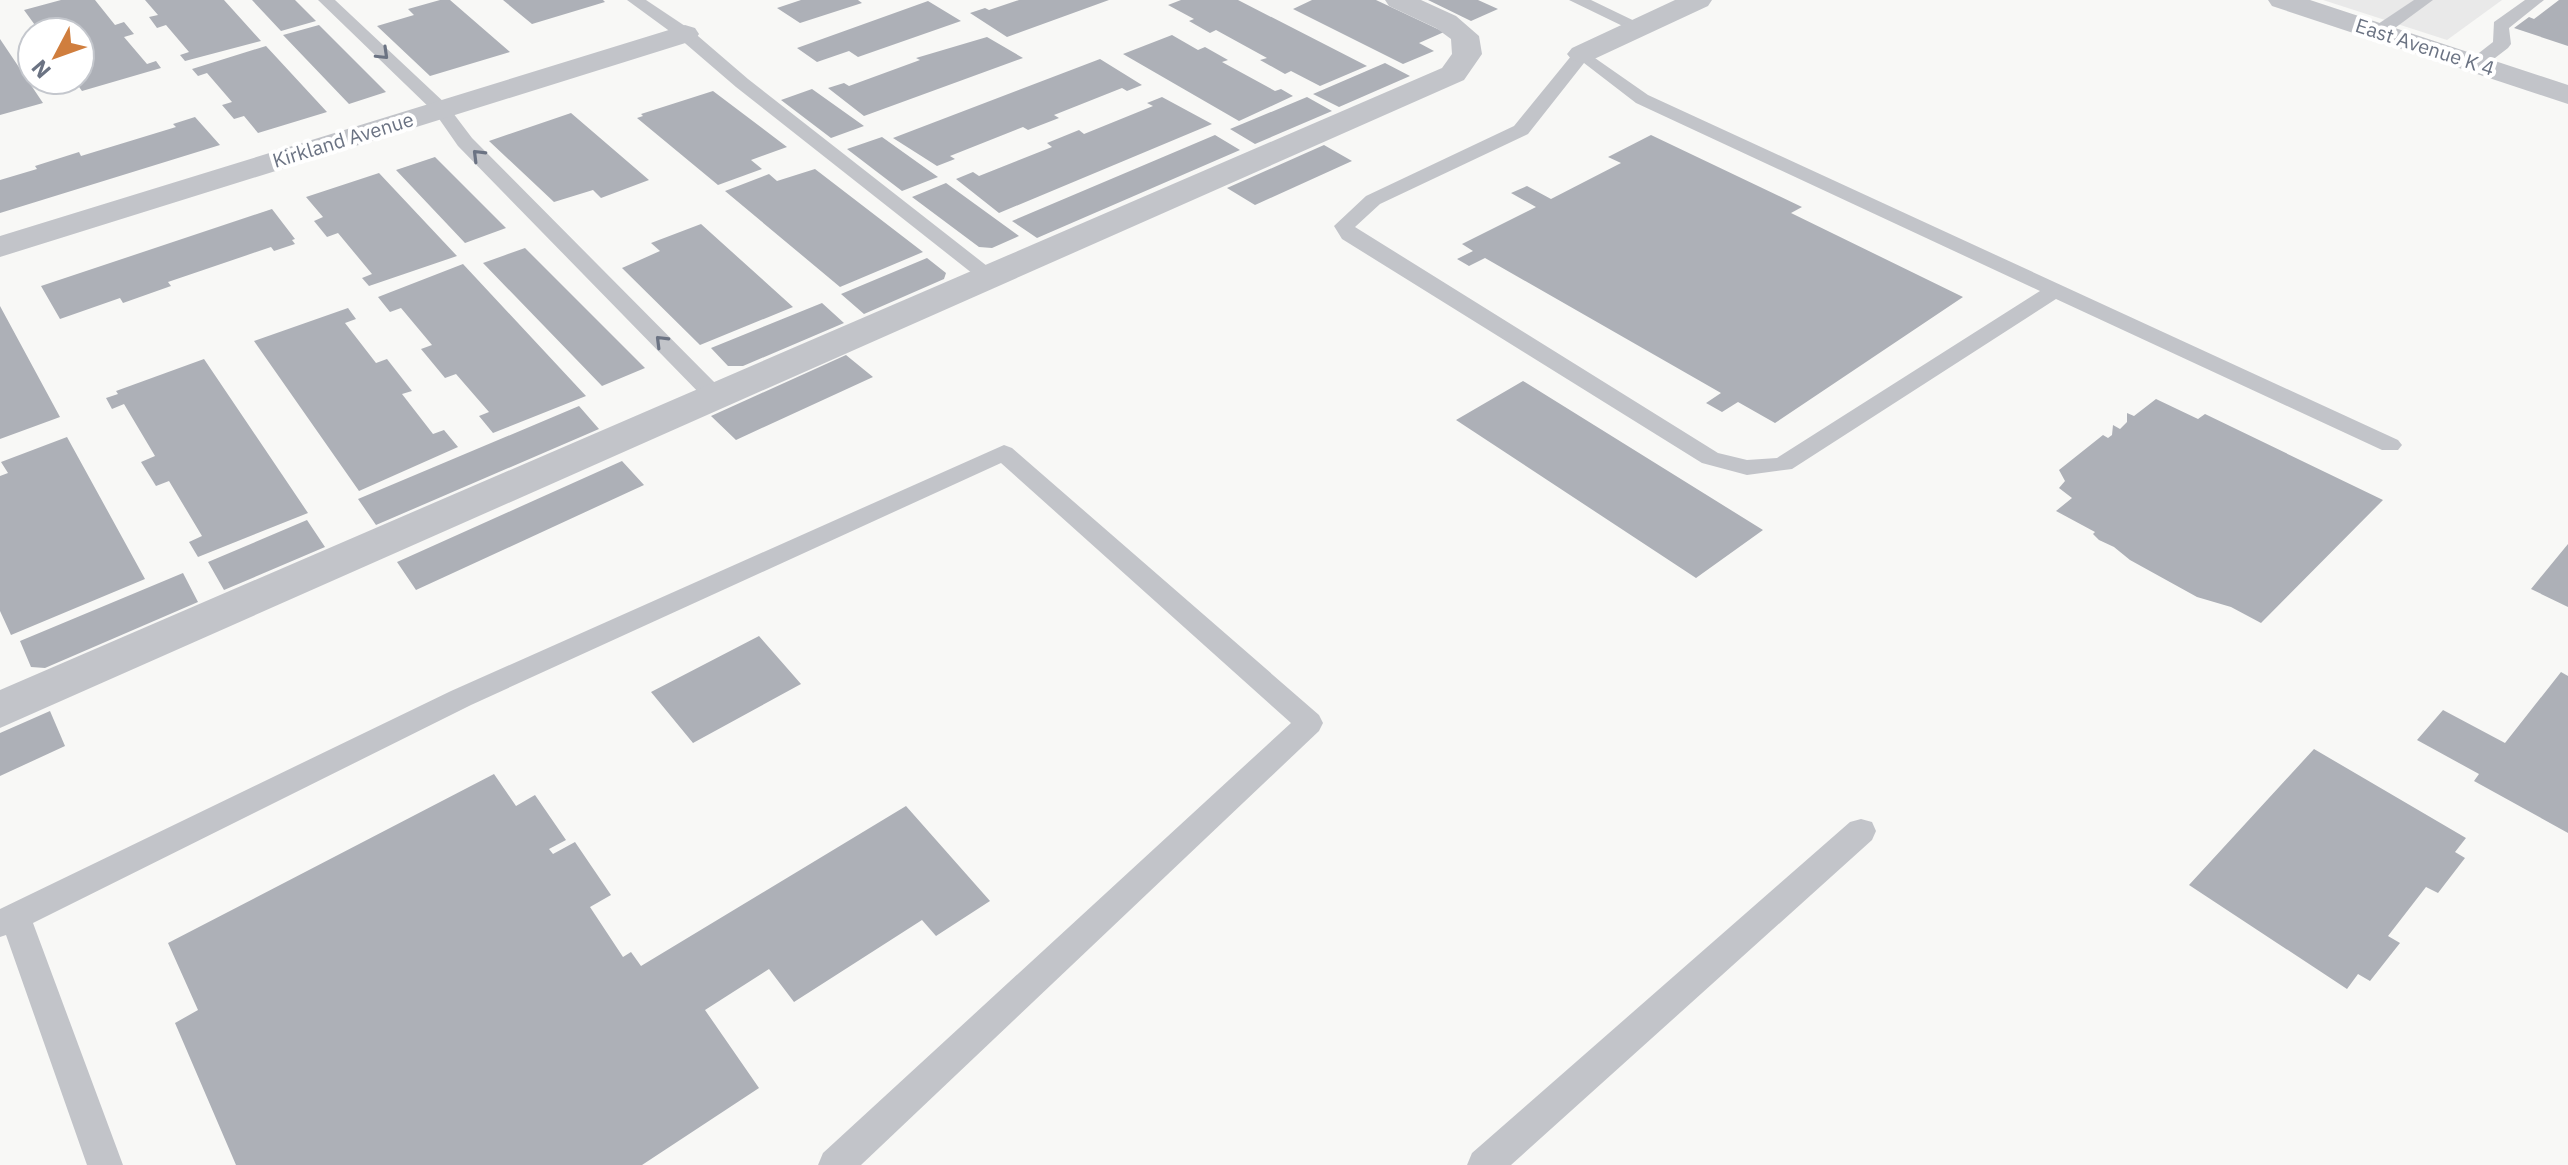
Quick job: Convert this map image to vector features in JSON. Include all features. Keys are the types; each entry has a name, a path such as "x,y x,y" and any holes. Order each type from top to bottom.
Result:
{"street":[{"path":"0,710 1453,74 1467,54 1465,36 1446,22 1399,0"},
{"path":"1582,54 1698,0"},
{"name":"East Avenue K 4","path":"2282,0 2568,95"},
{"name":"Kirkland Avenue","path":"0,247 685,34"}],"lane":[{"path":"326,0 441,109 465,142 715,396"},
{"path":"635,0 685,34 742,83 989,277"},
{"path":"1577,0 1639,27"},
{"path":"2378,32 2425,0"},
{"path":"2476,64 2502,44 2500,26 2536,0"},
{"path":"2054,291 1784,464 1757,470 1736,468 1710,458 1349,235 1344,226 1373,200 1521,130 1582,54 1642,99 2390,445"},
{"path":"105,1165 7,921 461,698 1004,453 1309,723 836,1165"},
{"path":"1485,1165 1861,831"}],"shaded area":[{"path":"2323,0 2502,0 2447,40"}],"building":[{"path":"61,0 95,0 115,25 124,22 134,34 124,37 147,64 156,61 161,68 96,87 96,16 28,16 24,10"},
{"path":"145,0 224,0 261,41 185,61 180,55 189,52 166,25 157,28 149,17 158,15"},
{"path":"252,0 295,0 316,21 281,31"},
{"path":"450,0 510,52 430,76 377,26 414,15 408,9"},
{"path":"503,0 603,0 605,2 532,24"},
{"path":"801,0 858,0 862,3 800,23 777,8"},
{"path":"1019,0 1109,0 1007,37 970,13"},
{"path":"1181,0 1238,0 1367,66 1320,86 1291,71 1285,74 1260,60 1267,58 1216,30 1210,33 1189,21 1194,19 1168,5"},
{"path":"1312,0 1376,0 1444,32 1419,43 1434,51 1403,64 1293,9"},
{"path":"1428,0 1478,0 1498,9 1471,21"},
{"path":"2559,0 2568,0 2568,46 2514,28 2529,17 2534,19"},
{"path":"928,1 961,21 858,57 849,51 817,62 797,48"},
{"path":"319,25 386,92 349,104 283,35"},
{"path":"1172,35 1198,50 1205,47 1228,60 1222,62 1275,91 1281,89 1293,96 1239,121 1123,54"},
{"path":"987,37 1023,58 864,116 828,88 844,83 849,86 920,60 916,58"},
{"path":"0,39 16,63 16,96 38,96 43,103 0,115"},
{"path":"266,46 327,112 258,133 244,116 234,119 222,105 232,102 207,73 198,76 192,69"},
{"path":"1100,59 1142,85 1127,91 1122,88 1054,115 1059,118 1028,130 1023,127 950,156 955,159 937,166 893,138"},
{"path":"1385,63 1410,76 1339,107 1313,94"},
{"path":"812,89 864,126 831,138 781,100"},
{"path":"713,91 787,147 751,160 762,169 718,185 637,118 643,116 641,114"},
{"path":"1162,97 1212,124 999,213 956,179 973,172 979,176 1052,147 1047,143 1079,130 1084,134 1153,106 1147,103"},
{"path":"1307,97 1332,111 1255,144 1230,129"},
{"path":"571,113 649,180 601,198 593,190 554,202 489,141"},
{"path":"195,117 220,145 0,213 0,180 79,152 81,156 176,127 173,124"},
{"path":"1215,135 1240,150 1037,238 1012,221"},
{"path":"1651,135 1802,207 1791,213 1963,297 1775,423 1738,402 1722,412 1706,403 1721,393 1485,258 1469,266 1457,259 1473,251 1462,244 1536,207 1511,193 1527,186 1551,199 1621,163 1608,157"},
{"path":"882,137 938,177 902,191 847,149"},
{"path":"1324,145 1352,161 1255,205 1227,188"},
{"path":"435,157 506,228 465,243 396,170"},
{"path":"815,169 923,252 840,287 725,191 769,174 777,181"},
{"path":"379,173 457,256 369,286 362,278 372,274 338,233 327,237 314,221 323,217 306,197"},
{"path":"946,183 1019,236 992,248 979,247 912,197"},
{"path":"272,209 295,239 292,240 295,244 274,251 271,247 168,282 171,286 123,303 120,298 60,319 41,286"},
{"path":"701,224 793,307 700,345 622,268 660,251 651,243"},
{"path":"525,248 645,368 602,386 483,263"},
{"path":"927,258 946,273 944,279 864,314 841,294"},
{"path":"463,264 586,396 493,433 479,416 489,412 456,374 445,378 421,349 432,345 401,308 390,312 378,297"},
{"path":"822,303 844,323 743,366 728,366 711,348"},
{"path":"0,306 60,417 0,439"},
{"path":"348,308 356,319 345,323 376,363 387,359 412,391 402,394 433,434 444,430 458,447 359,491 254,341"},
{"path":"846,355 873,377 736,440 711,416"},
{"path":"204,359 308,513 198,557 189,542 202,536 169,481 156,486 141,462 155,456 124,404 112,409 106,398 118,394 116,391"},
{"path":"1523,381 1763,530 1696,578 1456,420"},
{"path":"2156,399 2198,419 2205,414 2383,500 2261,623 2231,607 2197,597 2130,560 2099,540 2093,534 2095,532 2056,511 2072,498 2059,488 2065,481 2059,470 2103,435 2108,438 2112,435 2113,425 2120,429 2127,422 2127,413 2134,416"},
{"path":"579,406 599,429 376,525 358,499"},
{"path":"67,437 145,579 11,635 0,611 0,476 8,473 1,462"},
{"path":"622,461 644,485 416,590 397,562"},
{"path":"307,520 325,547 224,590 208,562"},
{"path":"2568,544 2568,607 2531,589"},
{"path":"183,573 198,602 45,668 31,667 20,641"},
{"path":"759,636 801,684 693,743 651,692"},
{"path":"2561,672 2568,676 2568,833 2474,781 2479,774 2417,740 2443,710 2505,743"},
{"path":"50,711 65,746 0,776 0,733"},
{"path":"2314,749 2466,838 2455,852 2465,858 2438,893 2426,887 2388,936 2400,943 2370,981 2358,974 2347,989 2189,885"},
{"path":"494,774 516,806 535,795 566,840 549,849 553,854 575,842 611,895 590,907 623,957 631,952 641,966 906,806 990,901 936,936 922,920 794,1002 769,969 705,1010 759,1088 642,1165 236,1165 175,1023 198,1010 168,943"}]}
